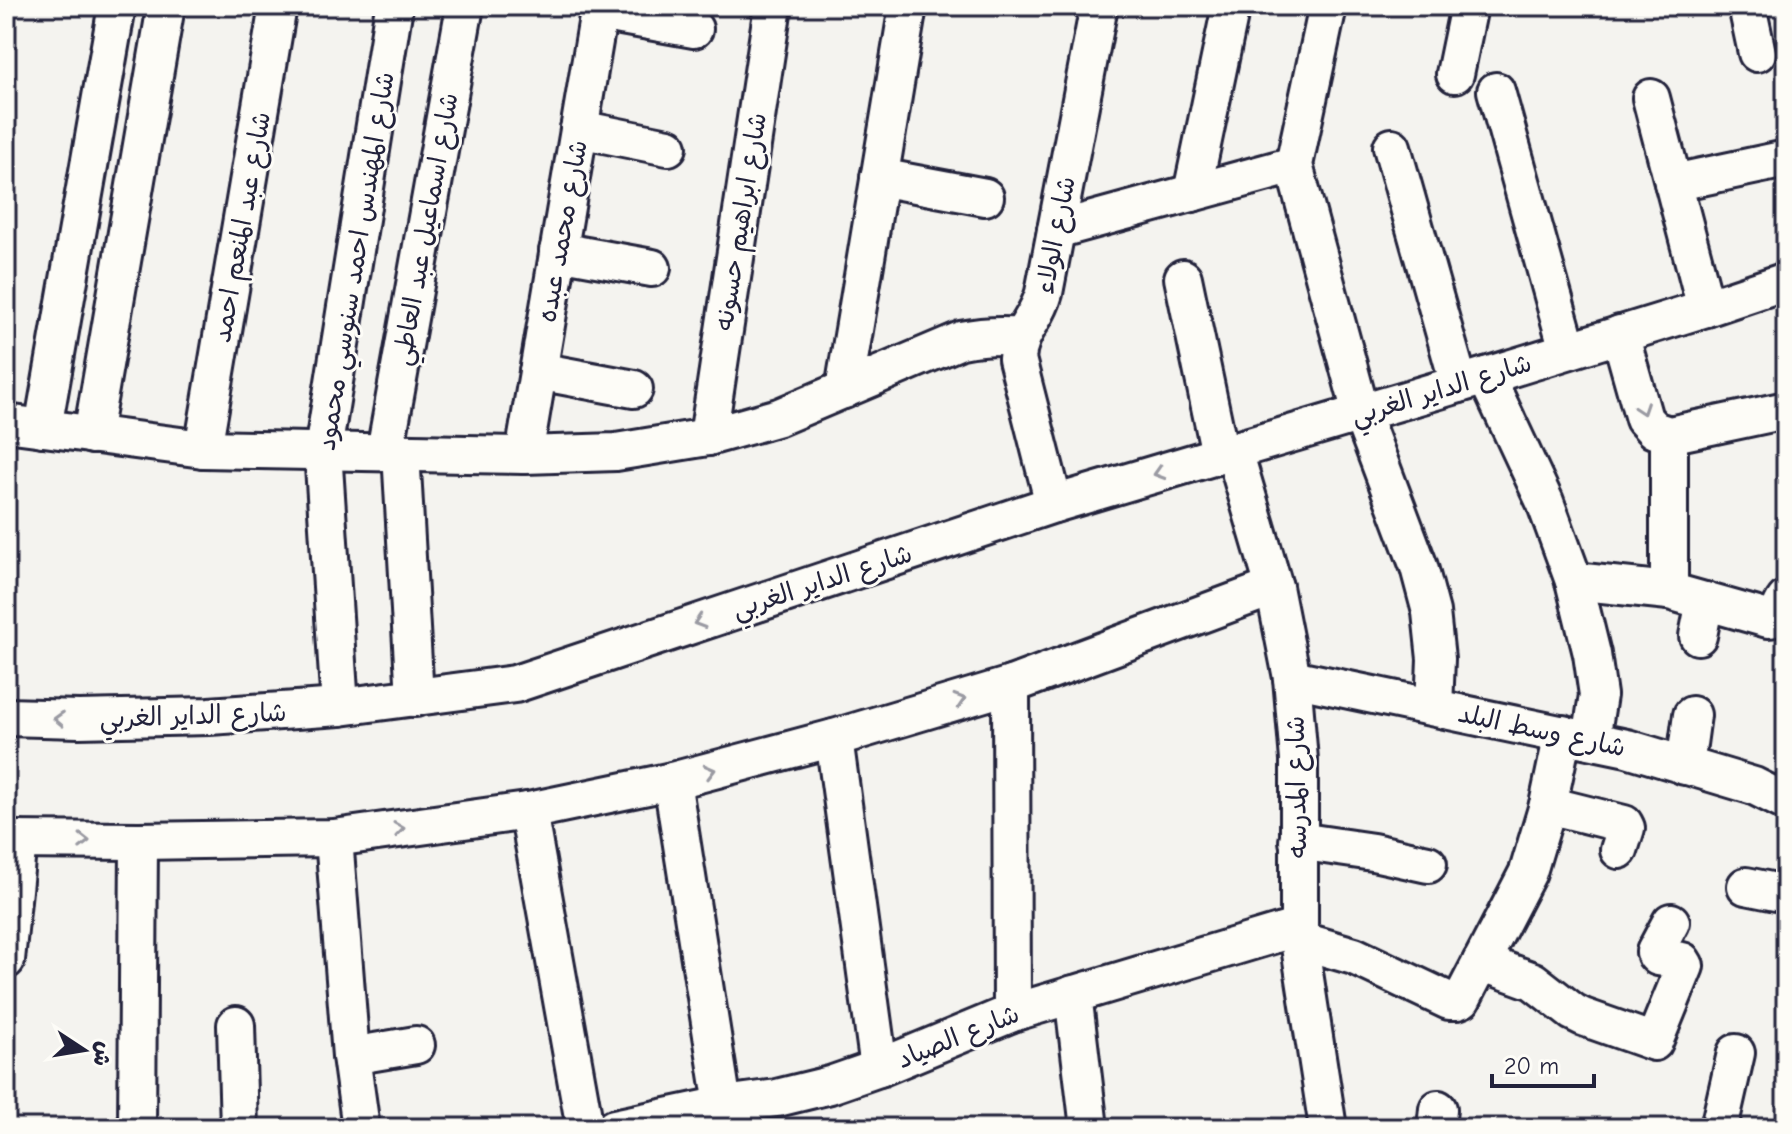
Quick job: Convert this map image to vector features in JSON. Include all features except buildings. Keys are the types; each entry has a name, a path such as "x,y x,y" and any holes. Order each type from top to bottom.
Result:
{"street":[{"path":"43,428 117,6"},
{"path":"92,435 166,6"},
{"name":"شارع عبد المنعم احمد","path":"203,449 278,6"},
{"name":"شارع المهندس احمد سنوسي محمود","path":"340,707 323,451 394,6"},
{"name":"شارع اسماعيل عبد العاطي","path":"415,698 393,452 465,6"},
{"name":"شارع ابراهيم حسونه","path":"708,437 773,6"},
{"path":"844,390 908,6"},
{"name":"شارع الولاء","path":"1021,337 1041,306 1099,6"},
{"path":"1192,193 1231,6"},
{"path":"1328,6 1294,165 1361,413 1419,567 1431,612 1436,659 1434,707"},
{"path":"1455,74 1469,6"},
{"path":"1747,6 1757,53"},
{"path":"599,9 694,29"},
{"name":"شارع محمد عبده","path":"524,455 599,9"},
{"path":"1496,91 1568,350"},
{"path":"1651,98 1706,308"},
{"path":"579,129 668,147"},
{"path":"1299,933 1449,1001 1462,999 1528,872 1548,805 1598,695 1592,654 1560,540 1545,502 1472,380 1392,147"},
{"path":"1673,183 1786,159"},
{"path":"1056,230 1294,165"},
{"path":"879,177 985,197"},
{"path":"558,251 652,268"},
{"name":"شارع المدرسه","path":"1183,278 1227,452 1274,587 1292,678 1299,760 1299,933 1328,1128"},
{"name":"شارع الداير الغربي","path":"6,717 209,716 340,707 515,684 1054,504 1472,380 1786,281"},
{"path":"1620,334 1644,419 1654,430 1669,435 1786,410"},
{"path":"6,423 203,449 524,455 616,452 708,437 779,417 961,340 1001,335 1021,337 1017,359 1054,504"},
{"path":"538,371 634,389"},
{"path":"1669,435 1669,591"},
{"path":"1574,581 1669,591 1772,619 1778,615 1786,599"},
{"path":"6,960 12,840 334,838 528,811 672,781 834,738 1011,685 1274,587"},
{"path":"1698,636 1705,601"},
{"name":"شارع وسط البلد","path":"1292,678 1577,737 1754,786 1786,802"},
{"path":"1011,685 1012,1013"},
{"path":"1685,766 1692,715"},
{"path":"834,738 879,1068"},
{"path":"672,781 723,1105"},
{"path":"1548,805 1624,824 1626,828 1619,850"},
{"path":"528,811 585,1128"},
{"path":"334,838 351,1056 361,1128"},
{"path":"137,1128 139,841"},
{"path":"1298,841 1428,864"},
{"path":"1746,886 1786,894"},
{"path":"1481,962 1533,981 1583,1017 1654,1042 1685,966 1682,961 1656,955 1655,952 1671,922"},
{"name":"شارع الصياد","path":"614,1128 723,1105 780,1113 830,1085 1012,1013 1299,933"},
{"path":"1073,994 1089,1128"},
{"path":"236,1025 239,1128"},
{"path":"351,1056 416,1045"},
{"path":"1719,1128 1736,1053"}]}
